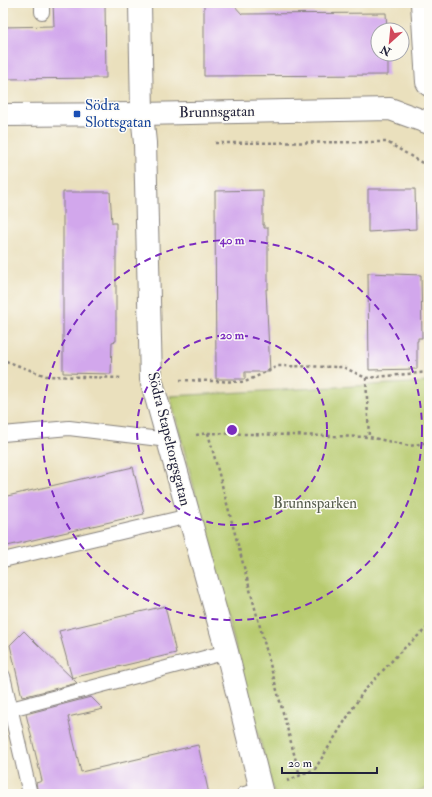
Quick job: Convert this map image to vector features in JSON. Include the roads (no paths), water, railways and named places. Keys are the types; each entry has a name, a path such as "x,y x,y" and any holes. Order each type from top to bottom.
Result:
{"street":[{"name":"Södra Stapeltorgsgatan","path":"140,3 142,114 145,143 151,379 227,652 256,793"},
{"path":"422,3 427,82 429,85"},
{"name":"Brunnsgatan","path":"3,115 390,109 429,123"}],"lane":[{"path":"3,434 69,428 168,440"},
{"path":"3,560 189,516"},
{"path":"10,709 227,652"},
{"path":"3,676 30,794"}],"place":[{"name":"Södra Slottsgatan","path":"77,114"}],"park label":[{"name":"Brunnsparken","path":"315,503"}]}
